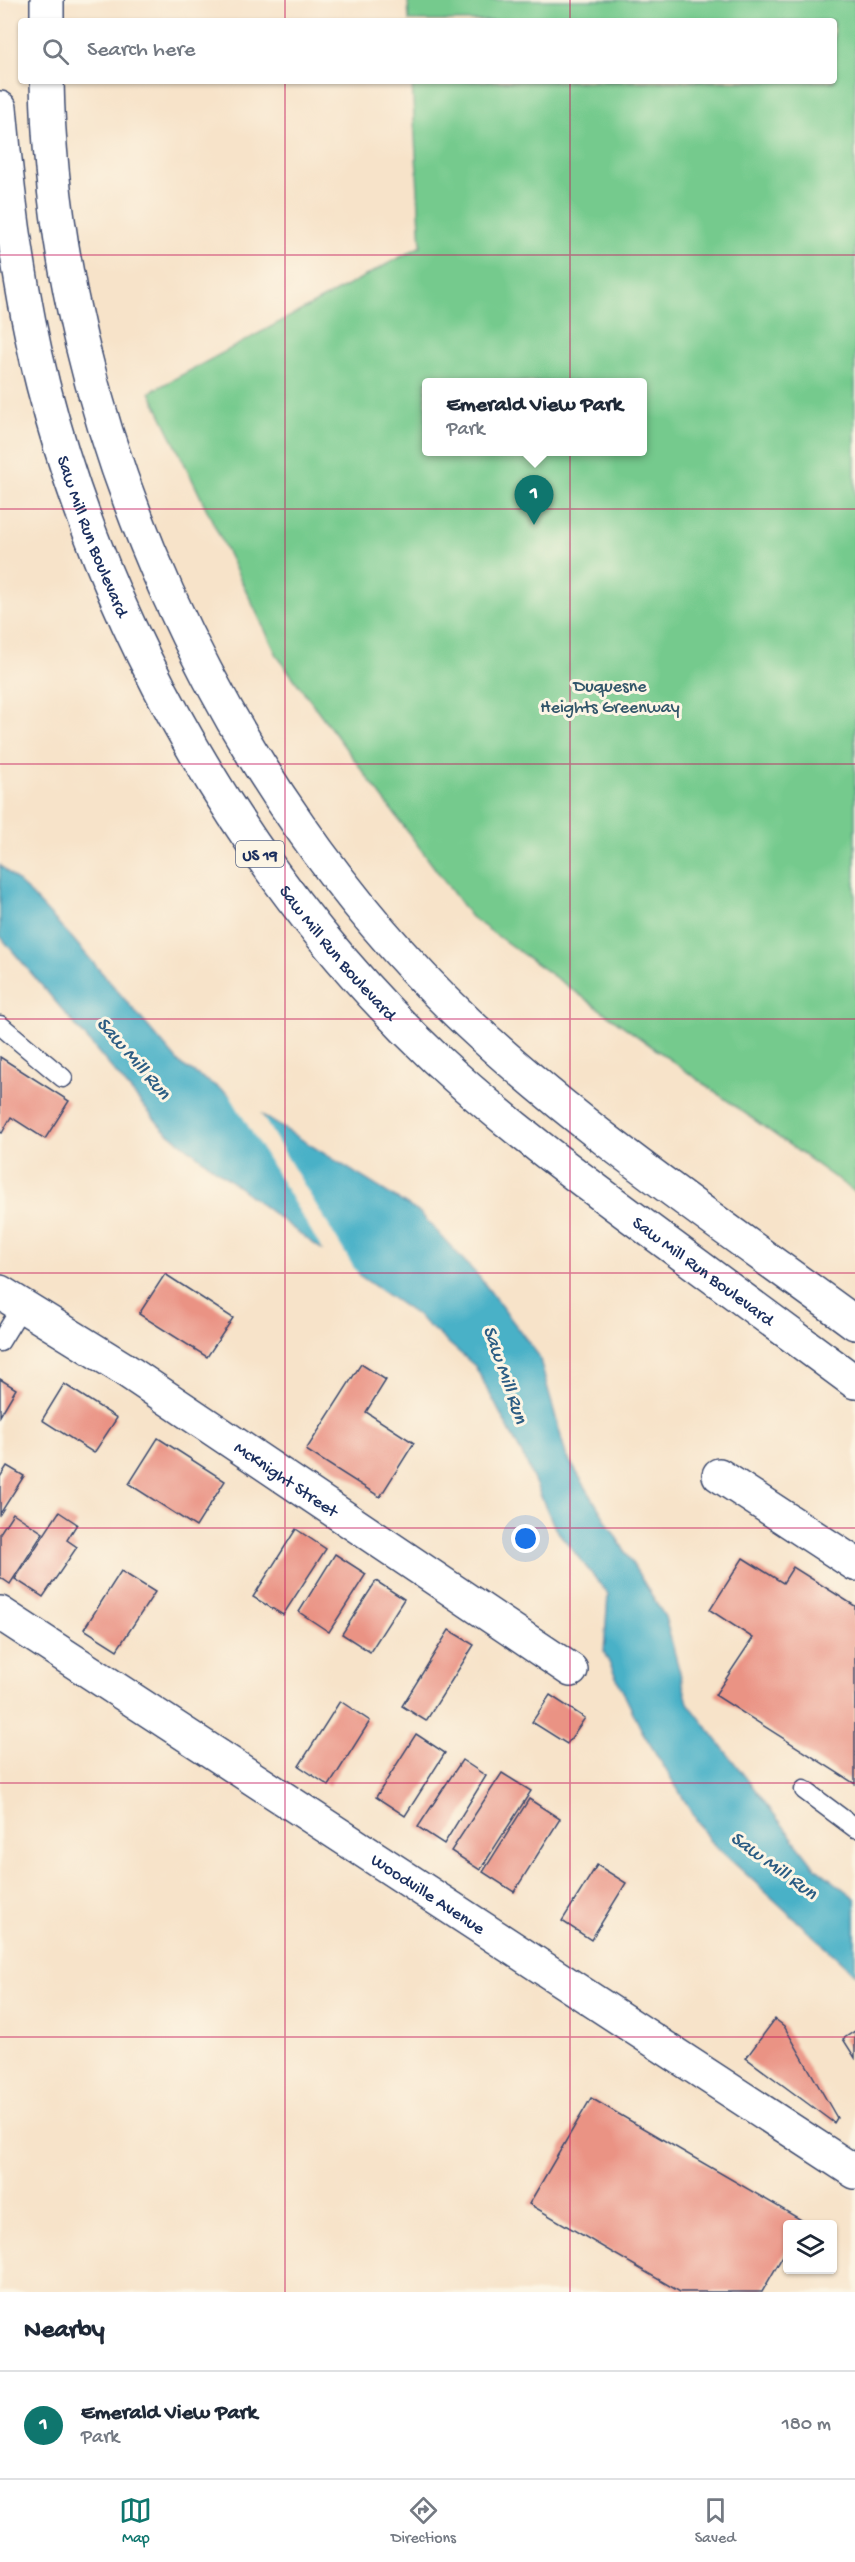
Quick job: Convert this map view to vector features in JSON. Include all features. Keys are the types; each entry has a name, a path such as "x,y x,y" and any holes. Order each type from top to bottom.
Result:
{"main road":[{"path":"46,18 47,0"},
{"name":"US 19","path":"47,84 55,192 70,284 89,373 113,455 142,533 176,612 217,690 296,821 358,904 468,1023 596,1131 855,1323"},
{"name":"Saw Mill Run Boulevard","path":"0,108 7,198 22,293 43,385 68,470 97,552 133,633 216,786 263,858 321,934 435,1058 566,1168 855,1382"},
{"name":"McKnight Street","path":"11,1299 121,1367 571,1670"},
{"path":"719,1475 855,1564"},
{"name":"Woodville Avenue","path":"0,1613 855,2172"}],"lane":[{"path":"0,1025 63,1078"},
{"path":"0,1342 11,1299"},
{"path":"804,1790 855,1828"}],"green space":[{"name":"Duquesne Heights Greenway","path":"408,0 855,0 855,1192 471,917 278,657 150,392 421,246 412,84 837,84 837,18 409,18"}],"water":[{"name":"Saw Mill Run","path":"0,865 73,939 180,1064 420,1213 480,1278 539,1356 566,1455 665,1617 688,1703 815,1867 855,1898 855,1974 709,1840 642,1731 604,1652 608,1594 555,1528 525,1460 475,1366 415,1314 304,1237 163,1129 0,936"}],"pier":[{"path":"226,1089 258,1109 362,1281 326,1256"}],"building":[{"path":"0,1057 69,1101 45,1139 11,1117 2,1133 0,1132"},
{"path":"165,1274 233,1318 207,1357 139,1314"},
{"path":"361,1364 386,1380 366,1412 414,1443 380,1497 306,1450"},
{"path":"0,1379 16,1389 0,1416"},
{"path":"64,1384 117,1418 94,1453 42,1420"},
{"path":"158,1438 225,1481 196,1527 129,1484"},
{"path":"7,1466 24,1476 0,1514 0,1477"},
{"path":"59,1512 77,1524 67,1540 77,1547 43,1597 15,1579"},
{"path":"13,1513 43,1533 10,1584 0,1577 0,1533"},
{"path":"296,1529 326,1549 283,1615 253,1597"},
{"path":"335,1554 366,1574 329,1632 299,1612"},
{"path":"743,1558 783,1583 793,1567 855,1606 855,1784 715,1695 753,1638 710,1610"},
{"path":"121,1571 155,1592 117,1650 84,1629"},
{"path":"376,1581 404,1599 370,1652 342,1634"},
{"path":"449,1630 474,1645 426,1721 402,1706"},
{"path":"550,1695 585,1718 567,1744 532,1722"},
{"path":"340,1701 370,1721 329,1786 299,1766"},
{"path":"416,1734 445,1753 405,1816 376,1797"},
{"path":"462,1760 486,1776 444,1844 418,1827"},
{"path":"502,1773 531,1791 480,1870 451,1851"},
{"path":"529,1799 560,1819 514,1892 483,1872"},
{"path":"597,1865 626,1883 591,1940 562,1921"},
{"path":"775,2019 784,2026 837,2118 834,2123 746,2058"},
{"path":"855,2031 855,2058 843,2039"},
{"path":"591,2098 801,2220 783,2220 783,2256 762,2292 680,2292 529,2204"}],"place":[{"name":"Emerald View Park","path":"534,525"}]}
